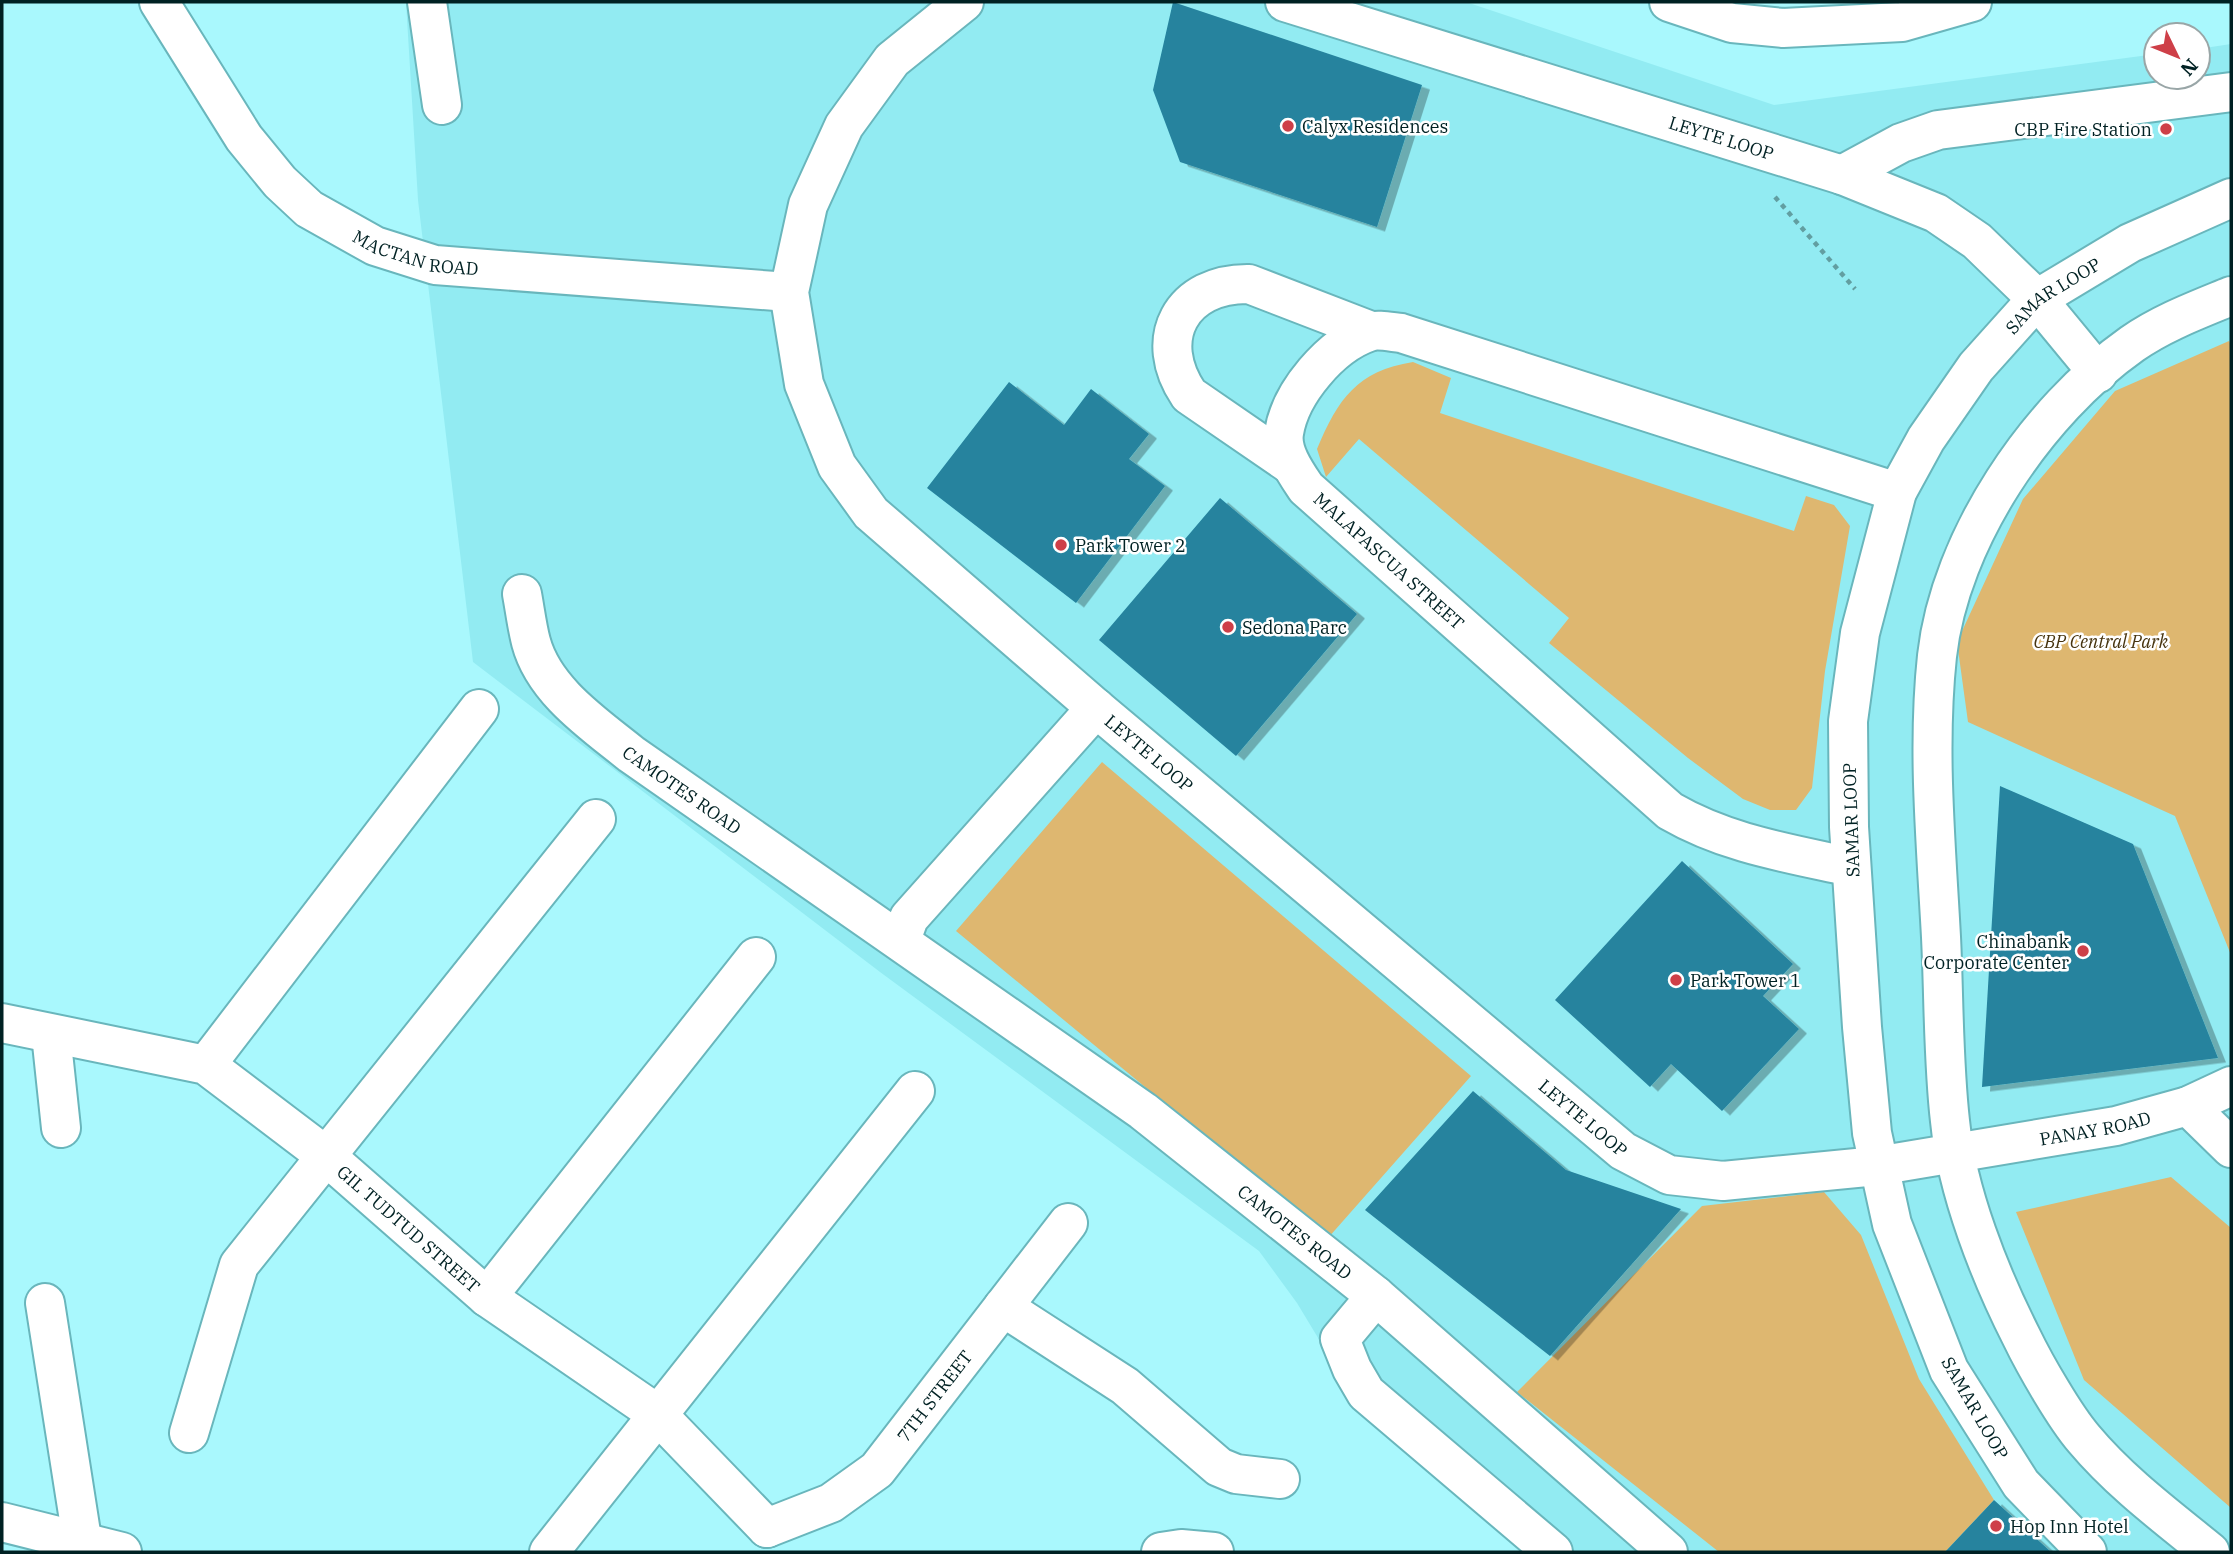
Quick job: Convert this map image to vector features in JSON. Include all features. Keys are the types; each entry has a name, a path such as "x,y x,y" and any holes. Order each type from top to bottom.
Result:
{"street":[{"name":"MACTAN ROAD","path":"159,2 244,138 280,183 309,209 375,246 435,264 789,292"},
{"path":"427,2 442,105"},
{"name":"LEYTE LOOP","path":"964,2 892,60 844,126 808,205 789,292 804,384 837,466 871,513 1096,708 1623,1151 1670,1175 1723,1181 1877,1166 1955,1154"},
{"name":"LEYTE LOOP","path":"1285,2 1842,175 1936,213 1977,241 2036,299 2098,373"},
{"path":"1669,2 1735,12 1783,28 1972,2"},
{"path":"1842,175 1901,143 1938,130 2231,92"},
{"name":"SAMAR LOOP","path":"2087,1552 2021,1484 1949,1370 1892,1223 1877,1166 1862,1027 1851,867 1848,721 1860,633 1897,492 1926,439 1976,367 2036,299 2130,243 2231,198"},
{"path":"1291,465 1189,395 1178,379 1172,359 1172,338 1179,318 1192,302 1208,290 1228,284 1249,284 1371,331 1401,333 1897,492"},
{"path":"2210,1552 2141,1496 2083,1438 2022,1339 1969,1209 1950,1122 1931,745 1937,652 1954,586 1978,527 2008,471 2046,425 2098,373 2132,344 2176,318 2231,296"},
{"name":"MALAPASCUA STREET","path":"1371,331 1339,348 1292,406 1283,435 1291,465 1306,488 1670,811 1701,829 1734,841 1851,867"},
{"name":"CAMOTES ROAD","path":"522,594 531,645 552,683 587,719 631,754 901,940 924,961 1143,1111 1376,1296 1668,1552"},
{"path":"901,940 909,918 1096,708"},
{"path":"206,1065 479,709"},
{"path":"189,1433 239,1265 596,819"},
{"path":"487,1297 756,957"},
{"name":"GIL TUDTUD STREET","path":"2,1023 206,1065 326,1156 487,1297 656,1413 765,1540"},
{"path":"51,1034 61,1128"},
{"name":"PANAY ROAD","path":"1955,1154 2116,1126 2188,1106 2231,1086"},
{"path":"549,1552 656,1413 915,1091"},
{"path":"2188,1106 2231,1148"},
{"name":"7TH STREET","path":"765,1540 831,1503 877,1470 1068,1223"},
{"path":"1376,1296 1340,1339 1352,1369 1366,1393 1553,1552"},
{"path":"46,1303 84,1547"},
{"path":"1003,1307 1125,1386 1219,1467 1236,1474 1280,1479"},
{"path":"2,1522 84,1547 122,1552"},
{"path":"1161,1552 1181,1549 1214,1552"}],"path":[{"path":"1769,189 1854,289"}],"shaded area":[{"path":"406,2 1466,2 1774,105 2142,56 2142,91 2212,91 2212,47 2231,44 2231,1552 1530,1552 1364,1414 1297,1303 1259,1251 880,972 473,662 418,200"}],"green space":[{"name":"CBP Central Park","path":"2229,341 2231,955 2175,816 1968,722 1957,642 2023,499 2115,391"},
{"path":"1413,362 1451,378 1440,413 1794,531 1806,496 1834,505 1850,526 1825,671 1812,788 1796,810 1770,810 1743,799 1688,758 1549,643 1569,618 1359,439 1326,477 1317,449 1342,402 1352,390 1377,372"},
{"path":"1102,762 1471,1076 1328,1238 956,931"},
{"path":"2171,1177 2231,1228 2231,1508 2084,1380 2016,1212"},
{"path":"1824,1192 1861,1235 1919,1379 1994,1500 1945,1552 1719,1552 1517,1392 1702,1206"}],"building":[{"name":"Calyx Residences","path":"1173,2 1422,85 1377,227 1180,162 1153,90"},
{"name":"Park Tower 2","path":"1009,382 1064,425 1091,389 1149,434 1129,459 1165,486 1076,603 927,488"},
{"name":"Sedona Parc","path":"1220,498 1357,614 1236,756 1099,640"},
{"name":"Chinabank Corporate Center","path":"2000,786 2133,844 2218,1058 1982,1087"},
{"name":"Park Tower 1","path":"1682,861 1793,964 1763,996 1799,1029 1722,1111 1671,1064 1650,1087 1555,1000"},
{"path":"1473,1091 1566,1170 1681,1209 1550,1356 1365,1210"},
{"name":"Hop Inn Hotel","path":"1994,1500 2051,1552 1945,1552"}],"place":[{"name":"Calyx Residences","path":"1288,126"},
{"name":"CBP Fire Station","path":"2166,129"},
{"name":"Park Tower 2","path":"1061,545"},
{"name":"Sedona Parc","path":"1228,627"},
{"name":"Chinabank Corporate Center","path":"2083,951"},
{"name":"Park Tower 1","path":"1676,980"},
{"name":"Hop Inn Hotel","path":"1996,1526"}]}
